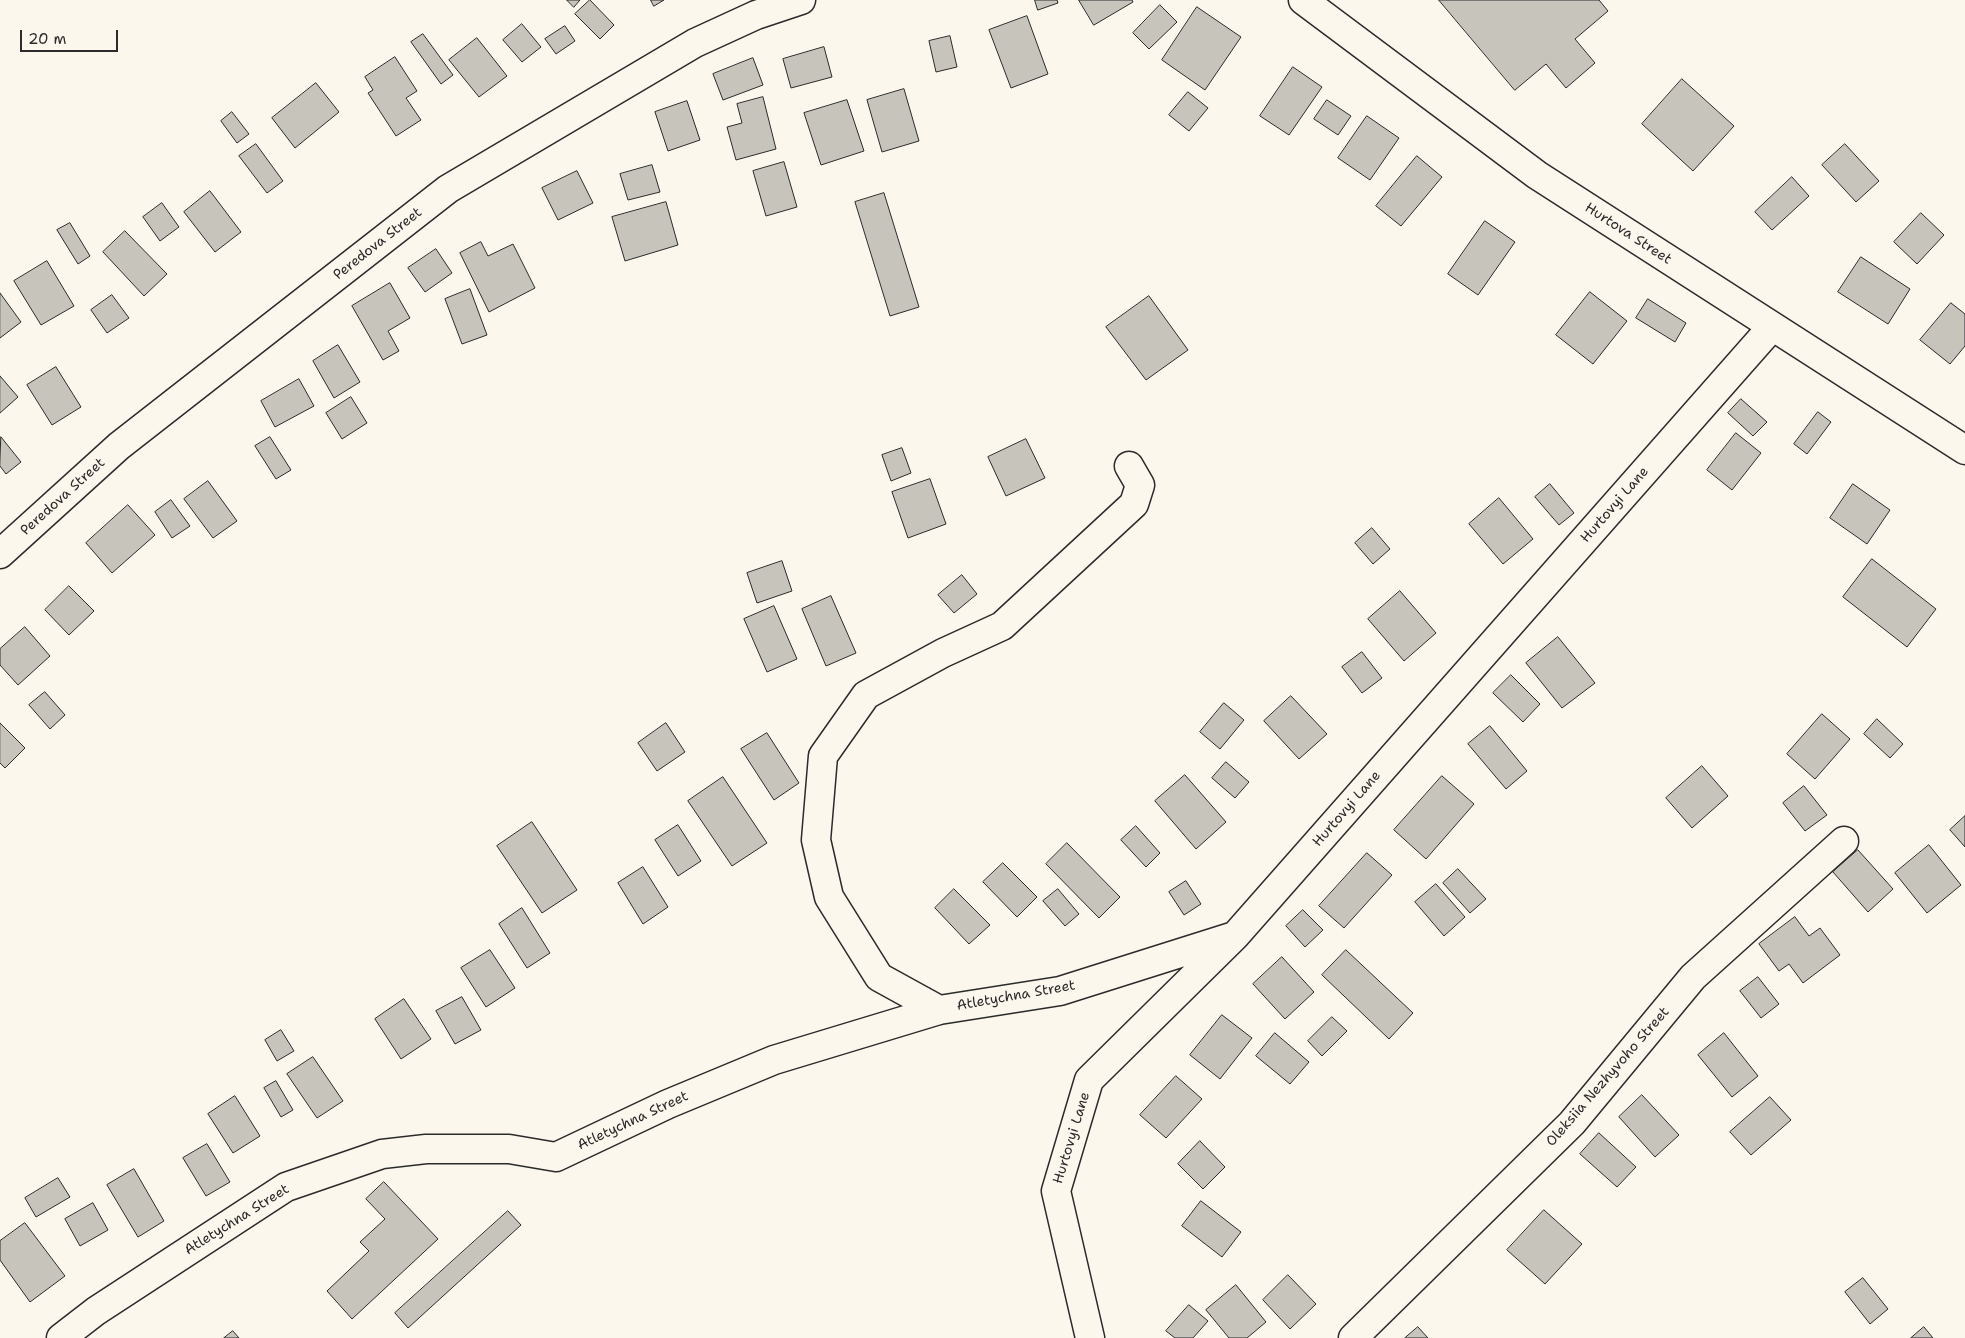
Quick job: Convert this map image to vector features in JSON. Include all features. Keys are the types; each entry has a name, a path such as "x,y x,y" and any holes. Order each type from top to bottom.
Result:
{"street":[{"name":"Peredova Street","path":"0,554 119,446 448,189 695,43 756,15 801,0"},
{"name":"Hurtova Street","path":"1303,0 1537,175 1771,328 1965,450"},
{"name":"Hurtovyi Lane","path":"1090,1338 1056,1191 1089,1080 1235,936 1771,328"},
{"path":"938,1010 879,977 829,897 816,840 823,756 866,695 943,653 1002,626 1063,572 1134,504 1140,485 1129,466"},
{"name":"Oleksiia Nezhyvoho Street","path":"1353,1338 1572,1123 1693,977 1844,840"},
{"name":"Atletychna Street","path":"61,1338 96,1311 286,1187 382,1154 426,1149 509,1149 556,1157 668,1104 774,1060 938,1010 1060,992 1235,936"}],"building":[{"path":"567,0 580,0 574,7"},
{"path":"590,0 614,25 600,39 575,14"},
{"path":"651,0 664,0 654,6"},
{"path":"1035,0 1057,0 1058,3 1038,10"},
{"path":"1079,0 1132,0 1133,2 1094,25"},
{"path":"1439,0 1599,0 1608,11 1575,39 1595,63 1566,88 1546,64 1515,90"},
{"path":"1160,5 1177,22 1149,49 1133,33"},
{"path":"1197,7 1241,37 1205,90 1162,60"},
{"path":"1027,16 1048,74 1011,88 989,30"},
{"path":"522,24 541,47 522,62 503,40"},
{"path":"565,26 575,41 556,54 545,39"},
{"path":"423,34 453,75 441,84 411,42"},
{"path":"950,36 957,67 936,72 929,41"},
{"path":"477,38 507,76 479,97 449,60"},
{"path":"824,47 832,77 791,88 783,59"},
{"path":"395,57 417,91 406,98 421,120 396,136 368,93 373,90 365,77"},
{"path":"753,58 763,85 723,100 713,74"},
{"path":"1293,67 1322,87 1289,135 1260,116"},
{"path":"1682,79 1734,126 1693,171 1642,124"},
{"path":"316,83 339,112 295,148 272,118"},
{"path":"904,89 919,141 882,152 867,100"},
{"path":"1188,92 1208,108 1189,131 1169,115"},
{"path":"763,97 776,149 736,160 727,127 742,123 737,104"},
{"path":"847,100 864,151 821,165 804,113"},
{"path":"1327,100 1351,116 1338,135 1314,119"},
{"path":"687,101 700,140 668,151 655,112"},
{"path":"232,112 249,134 237,143 221,121"},
{"path":"1367,116 1399,138 1370,180 1338,158"},
{"path":"256,144 283,181 267,193 239,156"},
{"path":"1845,144 1879,181 1856,202 1822,165"},
{"path":"1417,156 1442,177 1401,226 1376,206"},
{"path":"784,162 797,207 766,216 753,171"},
{"path":"652,165 660,192 628,200 620,174"},
{"path":"577,171 593,203 558,220 542,188"},
{"path":"1792,177 1809,196 1772,230 1755,212"},
{"path":"210,191 241,232 215,252 184,212"},
{"path":"884,193 919,307 890,316 855,202"},
{"path":"666,202 678,245 625,261 612,217"},
{"path":"162,203 179,227 160,241 143,217"},
{"path":"1921,213 1944,235 1917,264 1894,242"},
{"path":"1485,221 1515,242 1478,295 1448,274"},
{"path":"70,223 90,256 78,264 57,230"},
{"path":"125,231 167,274 144,296 103,252"},
{"path":"481,242 488,256 513,244 535,288 489,312 460,253"},
{"path":"436,249 452,273 425,292 408,268"},
{"path":"1861,257 1910,289 1888,324 1838,292"},
{"path":"47,261 74,306 41,325 14,281"},
{"path":"390,283 410,318 388,331 399,351 383,360 352,306"},
{"path":"470,289 487,335 462,344 445,299"},
{"path":"1590,292 1627,321 1593,364 1556,335"},
{"path":"0,293 21,322 0,338"},
{"path":"112,295 129,318 107,333 91,310"},
{"path":"1149,296 1188,350 1146,380 1106,327"},
{"path":"1648,299 1686,323 1675,342 1636,318"},
{"path":"1951,303 1965,314 1965,346 1950,364 1920,340"},
{"path":"338,345 360,382 334,398 313,361"},
{"path":"56,367 81,407 52,425 27,385"},
{"path":"0,376 18,397 0,413"},
{"path":"299,379 314,406 275,427 261,401"},
{"path":"351,397 367,423 342,439 326,413"},
{"path":"1741,399 1767,422 1753,436 1728,413"},
{"path":"1818,412 1831,422 1807,454 1794,444"},
{"path":"1736,433 1761,453 1732,490 1707,470"},
{"path":"1,437 21,462 6,474 0,466"},
{"path":"270,437 291,470 276,479 255,446"},
{"path":"1026,439 1045,478 1006,496 988,457"},
{"path":"902,448 911,473 891,481 882,455"},
{"path":"930,479 946,524 908,538 892,492"},
{"path":"208,481 237,521 213,538 184,499"},
{"path":"1550,484 1574,513 1559,525 1535,497"},
{"path":"1853,484 1890,510 1867,544 1830,518"},
{"path":"1499,498 1533,539 1503,564 1469,524"},
{"path":"171,500 190,526 172,538 155,512"},
{"path":"128,505 155,535 112,573 86,543"},
{"path":"1372,528 1390,549 1373,564 1355,543"},
{"path":"1872,559 1936,609 1907,647 1843,597"},
{"path":"782,561 792,591 757,603 747,573"},
{"path":"962,575 977,594 954,613 938,595"},
{"path":"69,586 94,611 69,635 45,610"},
{"path":"1400,591 1436,633 1404,661 1368,619"},
{"path":"831,596 856,653 826,666 802,609"},
{"path":"774,606 797,659 767,672 744,619"},
{"path":"25,627 50,656 18,685 0,665 0,649"},
{"path":"1558,637 1595,683 1562,708 1526,663"},
{"path":"1362,652 1382,678 1362,693 1342,667"},
{"path":"1511,675 1540,704 1523,722 1493,693"},
{"path":"45,692 65,715 50,729 29,705"},
{"path":"1291,696 1327,734 1299,759 1264,721"},
{"path":"1224,703 1244,720 1220,749 1200,732"},
{"path":"1822,714 1850,739 1815,779 1787,754"},
{"path":"1877,719 1903,744 1890,758 1864,734"},
{"path":"0,723 25,748 5,768 0,763"},
{"path":"666,723 685,752 657,771 638,743"},
{"path":"1490,726 1527,771 1506,789 1468,744"},
{"path":"767,733 799,783 774,800 741,749"},
{"path":"1226,762 1249,782 1235,798 1212,778"},
{"path":"1702,766 1728,796 1692,828 1666,798"},
{"path":"1185,775 1226,822 1196,849 1155,801"},
{"path":"1442,776 1474,804 1426,859 1394,830"},
{"path":"723,777 767,843 732,866 688,801"},
{"path":"1804,786 1827,815 1805,831 1783,803"},
{"path":"1965,816 1965,847 1950,830"},
{"path":"532,822 577,890 542,913 497,846"},
{"path":"678,825 701,861 678,876 655,840"},
{"path":"1136,826 1160,853 1146,867 1121,840"},
{"path":"1067,843 1120,897 1099,918 1046,864"},
{"path":"1929,845 1961,885 1927,913 1895,873"},
{"path":"1858,850 1893,889 1868,912 1833,872"},
{"path":"1367,853 1392,875 1344,928 1319,906"},
{"path":"1003,863 1037,897 1017,917 983,882"},
{"path":"643,867 668,907 643,924 618,883"},
{"path":"1458,869 1486,899 1470,913 1443,883"},
{"path":"1186,881 1201,904 1184,915 1169,892"},
{"path":"1436,884 1465,917 1444,936 1415,902"},
{"path":"954,889 990,925 969,944 935,908"},
{"path":"1058,889 1079,914 1065,926 1043,901"},
{"path":"522,908 550,953 527,968 499,924"},
{"path":"1303,910 1323,930 1305,947 1286,926"},
{"path":"1795,917 1809,936 1820,928 1840,955 1803,983 1789,964 1779,971 1759,944"},
{"path":"490,950 515,988 486,1007 461,968"},
{"path":"1346,950 1413,1013 1389,1039 1322,975"},
{"path":"1282,957 1314,992 1285,1019 1253,984"},
{"path":"1758,977 1779,1004 1761,1018 1740,991"},
{"path":"462,997 481,1030 455,1044 436,1011"},
{"path":"404,999 431,1039 401,1059 375,1019"},
{"path":"1222,1015 1252,1038 1220,1079 1190,1055"},
{"path":"1332,1017 1347,1031 1322,1056 1308,1041"},
{"path":"281,1030 294,1051 277,1061 265,1040"},
{"path":"1275,1033 1309,1062 1290,1084 1256,1056"},
{"path":"1724,1033 1758,1076 1732,1097 1698,1055"},
{"path":"313,1057 343,1101 317,1118 287,1074"},
{"path":"1176,1076 1202,1099 1166,1138 1140,1115"},
{"path":"276,1081 293,1110 281,1117 264,1088"},
{"path":"1642,1095 1679,1135 1655,1157 1619,1117"},
{"path":"235,1096 260,1136 233,1153 208,1114"},
{"path":"1770,1097 1791,1120 1751,1155 1730,1132"},
{"path":"1599,1133 1636,1167 1617,1187 1580,1154"},
{"path":"1200,1141 1225,1167 1203,1189 1178,1164"},
{"path":"207,1144 230,1182 206,1196 183,1158"},
{"path":"134,1169 164,1221 138,1237 107,1185"},
{"path":"58,1178 70,1197 36,1217 25,1198"},
{"path":"384,1182 438,1239 352,1319 327,1291 369,1251 360,1242 385,1219 366,1199"},
{"path":"1201,1201 1241,1232 1222,1257 1182,1226"},
{"path":"93,1203 108,1230 80,1246 65,1219"},
{"path":"1544,1210 1582,1244 1545,1284 1507,1250"},
{"path":"508,1211 521,1225 408,1328 395,1313"},
{"path":"25,1223 65,1276 30,1302 0,1260 0,1241"},
{"path":"1288,1275 1316,1304 1290,1329 1263,1300"},
{"path":"1863,1278 1888,1309 1870,1324 1845,1292"},
{"path":"1236,1285 1266,1322 1247,1338 1229,1338 1206,1310"},
{"path":"1189,1305 1208,1321 1193,1338 1175,1338 1166,1331"},
{"path":"1418,1327 1428,1338 1405,1338"},
{"path":"1924,1327 1933,1338 1911,1338"},
{"path":"233,1331 239,1338 224,1338"}]}
